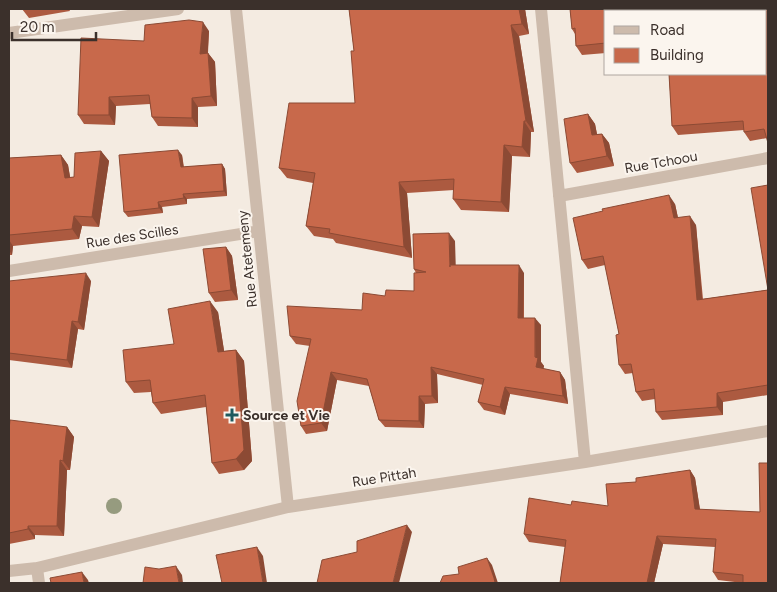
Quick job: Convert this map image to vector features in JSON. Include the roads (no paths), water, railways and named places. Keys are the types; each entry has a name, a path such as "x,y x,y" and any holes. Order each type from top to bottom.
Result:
{"street":[{"path":"9,33 178,9"},
{"name":"Rue Atetemeny","path":"236,9 288,507"},
{"path":"541,9 585,462"},
{"name":"Rue Tchoou","path":"559,196 768,158"},
{"name":"Rue des Scilles","path":"9,271 259,231"},
{"name":"Rue Pittah","path":"9,571 37,568 288,507 585,462 768,431"},
{"path":"37,568 39,583"}],"place":[{"name":"Source et Vie","path":"232,415"}]}
